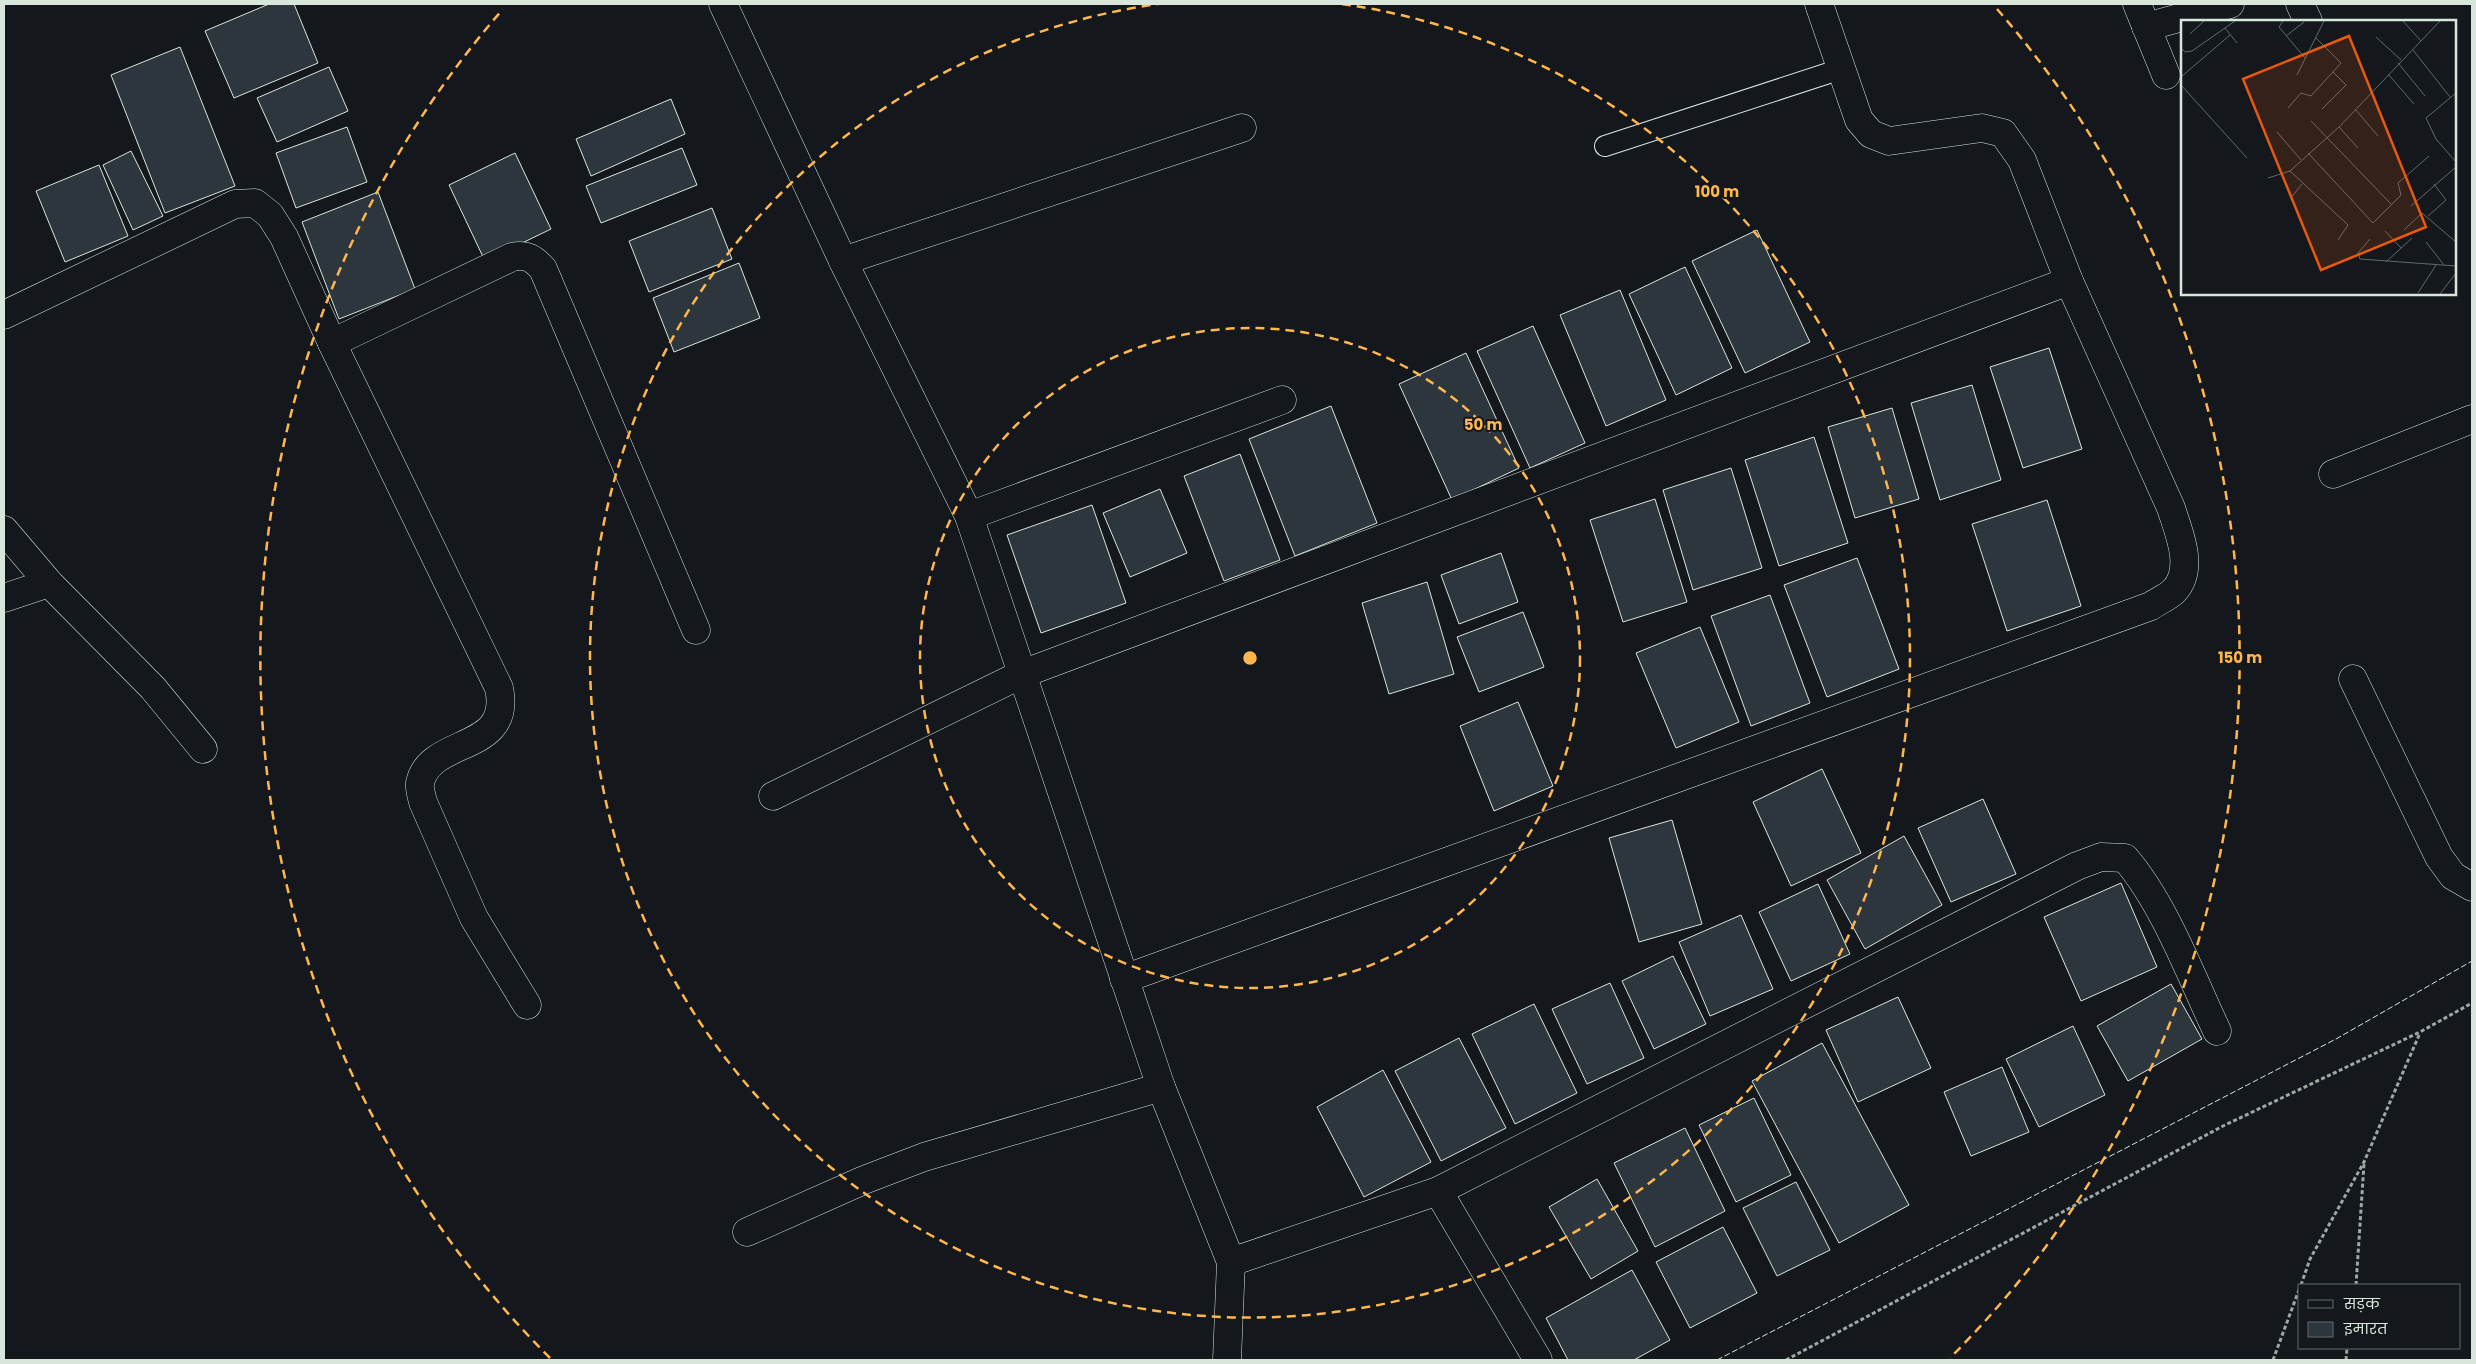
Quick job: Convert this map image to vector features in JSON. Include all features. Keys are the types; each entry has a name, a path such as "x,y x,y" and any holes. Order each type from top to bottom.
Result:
{"street":[{"path":"723,4 844,260 969,516 1161,1087 1232,1262 1227,1360"},
{"path":"1124,979 2151,606 2174,592 2184,576 2183,548 2171,508 2069,281 2022,160 2003,133 1982,128 1889,141 1870,134 1859,120 1819,4"},
{"path":"2166,75 2142,15 2230,4"},
{"path":"2300,4 2308,20"},
{"path":"844,260 1242,128"},
{"path":"4,315 235,204 254,203 270,215 284,236 332,343 499,688 502,704 498,722 479,737 439,759 426,769 419,785 423,802 474,918 527,1005"},
{"path":"332,343 512,257 524,255 534,259 543,269 696,630"},
{"path":"773,796 1022,674 2069,281"},
{"path":"969,516 1282,400"},
{"path":"2333,474 2472,419"},
{"path":"4,530 49,583 153,688 203,749"},
{"path":"4,598 49,583"},
{"path":"2353,679 2440,858 2452,876 2472,887"},
{"path":"1232,1262 1438,1191 2077,866 2101,857 2125,858 2140,875 2170,932 2217,1031"},
{"path":"747,1232 864,1180 924,1158 1161,1087"},
{"path":"1438,1191 1538,1360"}],"lane":[{"path":"1605,146 1841,69"}],"path":[{"path":"1786,1360 2223,1126 2420,1032 2472,1003"},
{"path":"2301,1284 2310,1259 2364,1162 2420,1032"},
{"path":"2356,1284 2364,1162"},
{"path":"2273,1360 2298,1291"}],"building":[{"path":"269,4 294,4 318,63 234,98 205,31"},
{"path":"180,47 235,186 165,213 111,75"},
{"path":"329,67 348,111 277,142 257,98"},
{"path":"671,99 685,134 591,176 576,139"},
{"path":"347,127 367,182 296,208 276,153"},
{"path":"682,148 697,185 601,223 586,186"},
{"path":"131,151 163,216 133,230 103,165"},
{"path":"515,153 551,229 485,261 449,185"},
{"path":"99,165 128,236 65,262 36,191"},
{"path":"378,192 415,289 339,319 302,222"},
{"path":"712,208 732,259 649,292 629,241"},
{"path":"1757,230 1810,342 1745,373 1692,261"},
{"path":"739,263 760,318 674,352 653,298"},
{"path":"1685,267 1732,368 1676,395 1629,294"},
{"path":"1620,290 1666,400 1606,426 1560,315"},
{"path":"1533,326 1585,443 1530,468 1477,351"},
{"path":"2049,348 2082,449 2023,468 1990,367"},
{"path":"1466,353 1519,468 1452,500 1399,384"},
{"path":"1972,385 2001,480 1940,500 1911,403"},
{"path":"1331,406 1377,523 1295,556 1249,439"},
{"path":"1892,408 1919,499 1855,518 1828,427"},
{"path":"1814,437 1848,543 1779,566 1745,460"},
{"path":"1240,454 1280,560 1224,581 1184,476"},
{"path":"1731,468 1762,568 1693,590 1663,490"},
{"path":"1160,489 1187,553 1130,577 1103,513"},
{"path":"1655,499 1687,602 1623,622 1590,520"},
{"path":"2047,500 2081,606 2007,631 1972,524"},
{"path":"1092,505 1126,603 1041,633 1007,535"},
{"path":"1501,553 1518,602 1459,624 1441,575"},
{"path":"1857,558 1899,669 1827,697 1784,585"},
{"path":"1427,582 1454,674 1389,694 1362,603"},
{"path":"1770,595 1810,703 1751,726 1711,616"},
{"path":"1523,612 1544,667 1479,692 1457,637"},
{"path":"1700,627 1739,722 1676,748 1636,653"},
{"path":"1518,702 1553,786 1494,811 1460,726"},
{"path":"1822,769 1861,853 1791,886 1753,802"},
{"path":"1983,799 2016,874 1951,902 1918,828"},
{"path":"1672,820 1702,924 1639,942 1609,838"},
{"path":"1904,836 1942,905 1865,949 1827,880"},
{"path":"2121,883 2157,967 2081,1001 2044,917"},
{"path":"1818,884 1850,954 1791,981 1759,912"},
{"path":"1741,915 1773,989 1710,1016 1679,942"},
{"path":"1673,956 1706,1024 1654,1049 1622,981"},
{"path":"1610,983 1644,1058 1587,1084 1552,1009"},
{"path":"2171,984 2202,1039 2128,1081 2097,1026"},
{"path":"1898,997 1931,1068 1858,1102 1826,1030"},
{"path":"1534,1004 1577,1093 1515,1124 1472,1034"},
{"path":"2073,1026 2105,1095 2039,1127 2006,1059"},
{"path":"1459,1038 1506,1128 1441,1161 1395,1071"},
{"path":"1822,1043 1909,1205 1839,1243 1752,1081"},
{"path":"2002,1067 2029,1132 1971,1156 1944,1092"},
{"path":"1383,1070 1431,1162 1364,1197 1317,1107"},
{"path":"1754,1098 1791,1175 1736,1202 1699,1125"},
{"path":"1685,1128 1725,1211 1655,1247 1614,1163"},
{"path":"1597,1179 1638,1251 1591,1279 1549,1207"},
{"path":"1796,1182 1830,1250 1777,1276 1743,1208"},
{"path":"1723,1227 1757,1293 1690,1328 1656,1262"},
{"path":"1632,1270 1670,1340 1634,1360 1568,1360 1546,1318"}],"fence":[{"path":"1717,1360 2336,1039 2472,961"}]}
